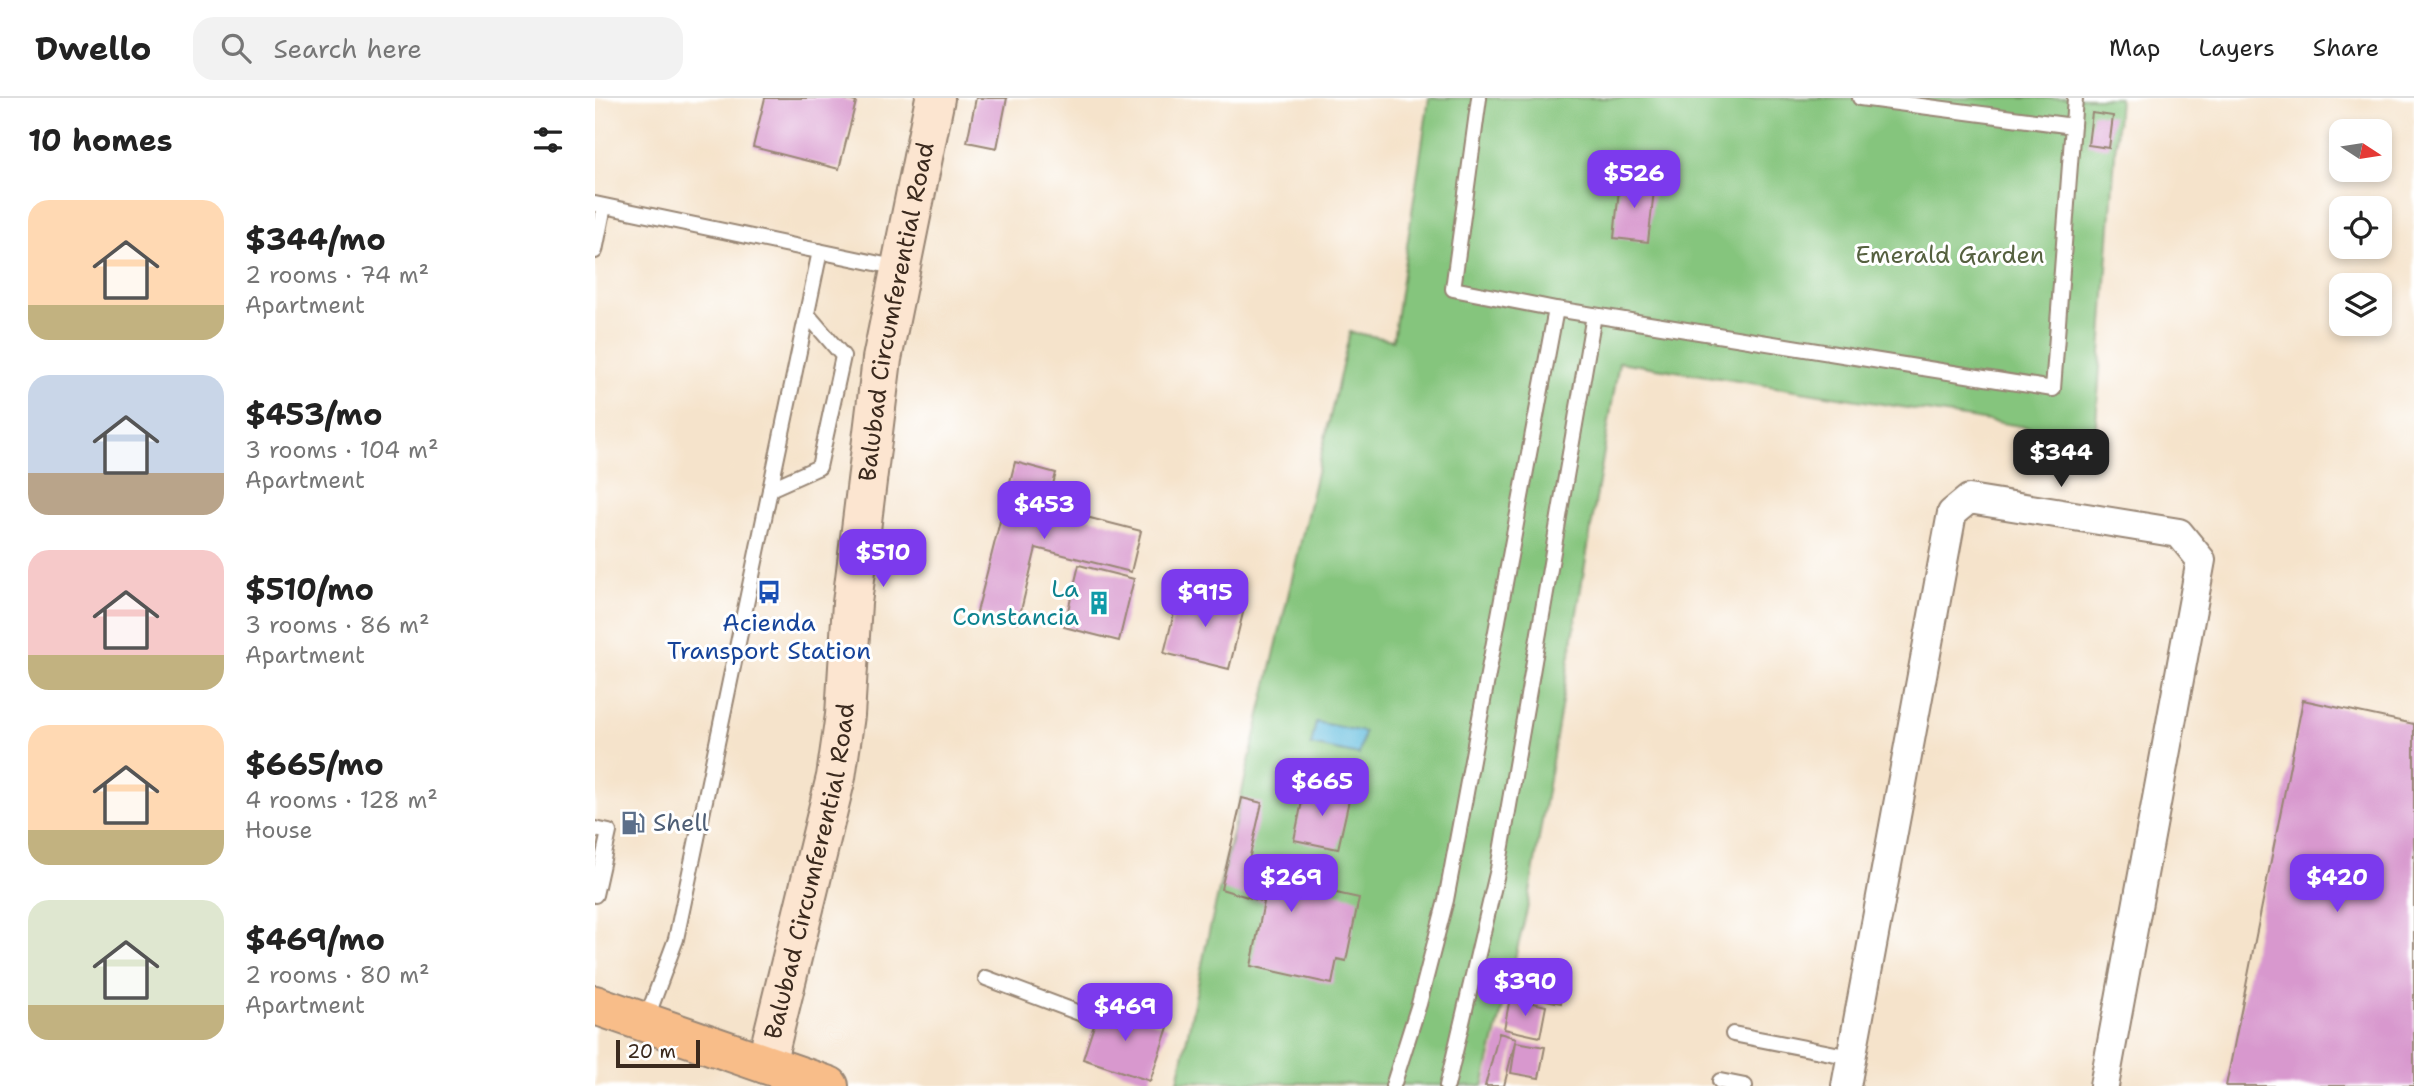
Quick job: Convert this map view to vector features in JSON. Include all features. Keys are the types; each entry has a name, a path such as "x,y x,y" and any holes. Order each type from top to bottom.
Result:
{"main road":[{"path":"595,1005 829,1086"}],"street":[{"name":"Balubad Circumferential Road","path":"766,1064 836,778 845,715 852,603 877,400 935,98"},
{"path":"1846,1086 1952,513 1969,499 2179,533 2201,560 2104,1086"}],"lane":[{"path":"1479,98 1453,289 1556,309 2053,389 2075,98"},
{"path":"1860,98 2073,126"},
{"path":"595,251 600,205 901,268"},
{"path":"645,1023 676,939 820,251"},
{"path":"1393,1086 1419,1004 1445,901 1556,309"},
{"path":"770,489 819,467 843,356 807,314"},
{"path":"1447,1086 1499,869 1594,315"},
{"path":"595,829 609,832 595,895"},
{"path":"986,978 1090,1017"},
{"path":"1733,1034 1851,1057"},
{"path":"1720,1081 1745,1086"}],"green space":[{"name":"Emerald Garden","path":"1429,98 2119,98 2095,438 1619,362 1527,910 1483,1086 1178,1081 1206,945 1350,332 1393,340"}],"water":[{"path":"1316,722 1364,732 1359,755 1311,745"}],"building":[{"path":"765,98 840,98 856,102 839,169 753,147"},
{"path":"976,98 1007,98 997,148 967,142"},
{"path":"2092,113 2113,116 2109,148 2088,145"},
{"path":"1620,179 1655,182 1648,242 1614,238"},
{"path":"1015,462 1056,473 1047,507 1141,531 1131,572 1036,548 1018,623 977,612"},
{"name":"La Constancia","path":"1079,565 1134,579 1119,641 1064,627"},
{"path":"1180,589 1245,605 1229,669 1164,653"},
{"path":"2303,700 2414,724 2414,1086 2226,1086"},
{"path":"1305,787 1350,796 1338,849 1294,840"},
{"path":"1242,798 1262,803 1244,882 1247,886 1274,893 1277,880 1359,898 1346,961 1337,959 1332,984 1251,966 1264,902 1221,889"},
{"path":"1535,966 1567,971 1561,1003 1530,997"},
{"path":"1510,998 1546,1006 1540,1037 1504,1029"},
{"path":"1101,1004 1168,1027 1150,1081 1083,1059"},
{"path":"1499,1033 1516,1038 1504,1086 1485,1086"},
{"path":"1516,1042 1545,1047 1539,1078 1511,1073"}],"place":[{"name":"Acienda Transport Station","path":"769,592"},
{"name":"La Constancia","path":"1099,603"},
{"name":"Shell","path":"633,823"}]}
